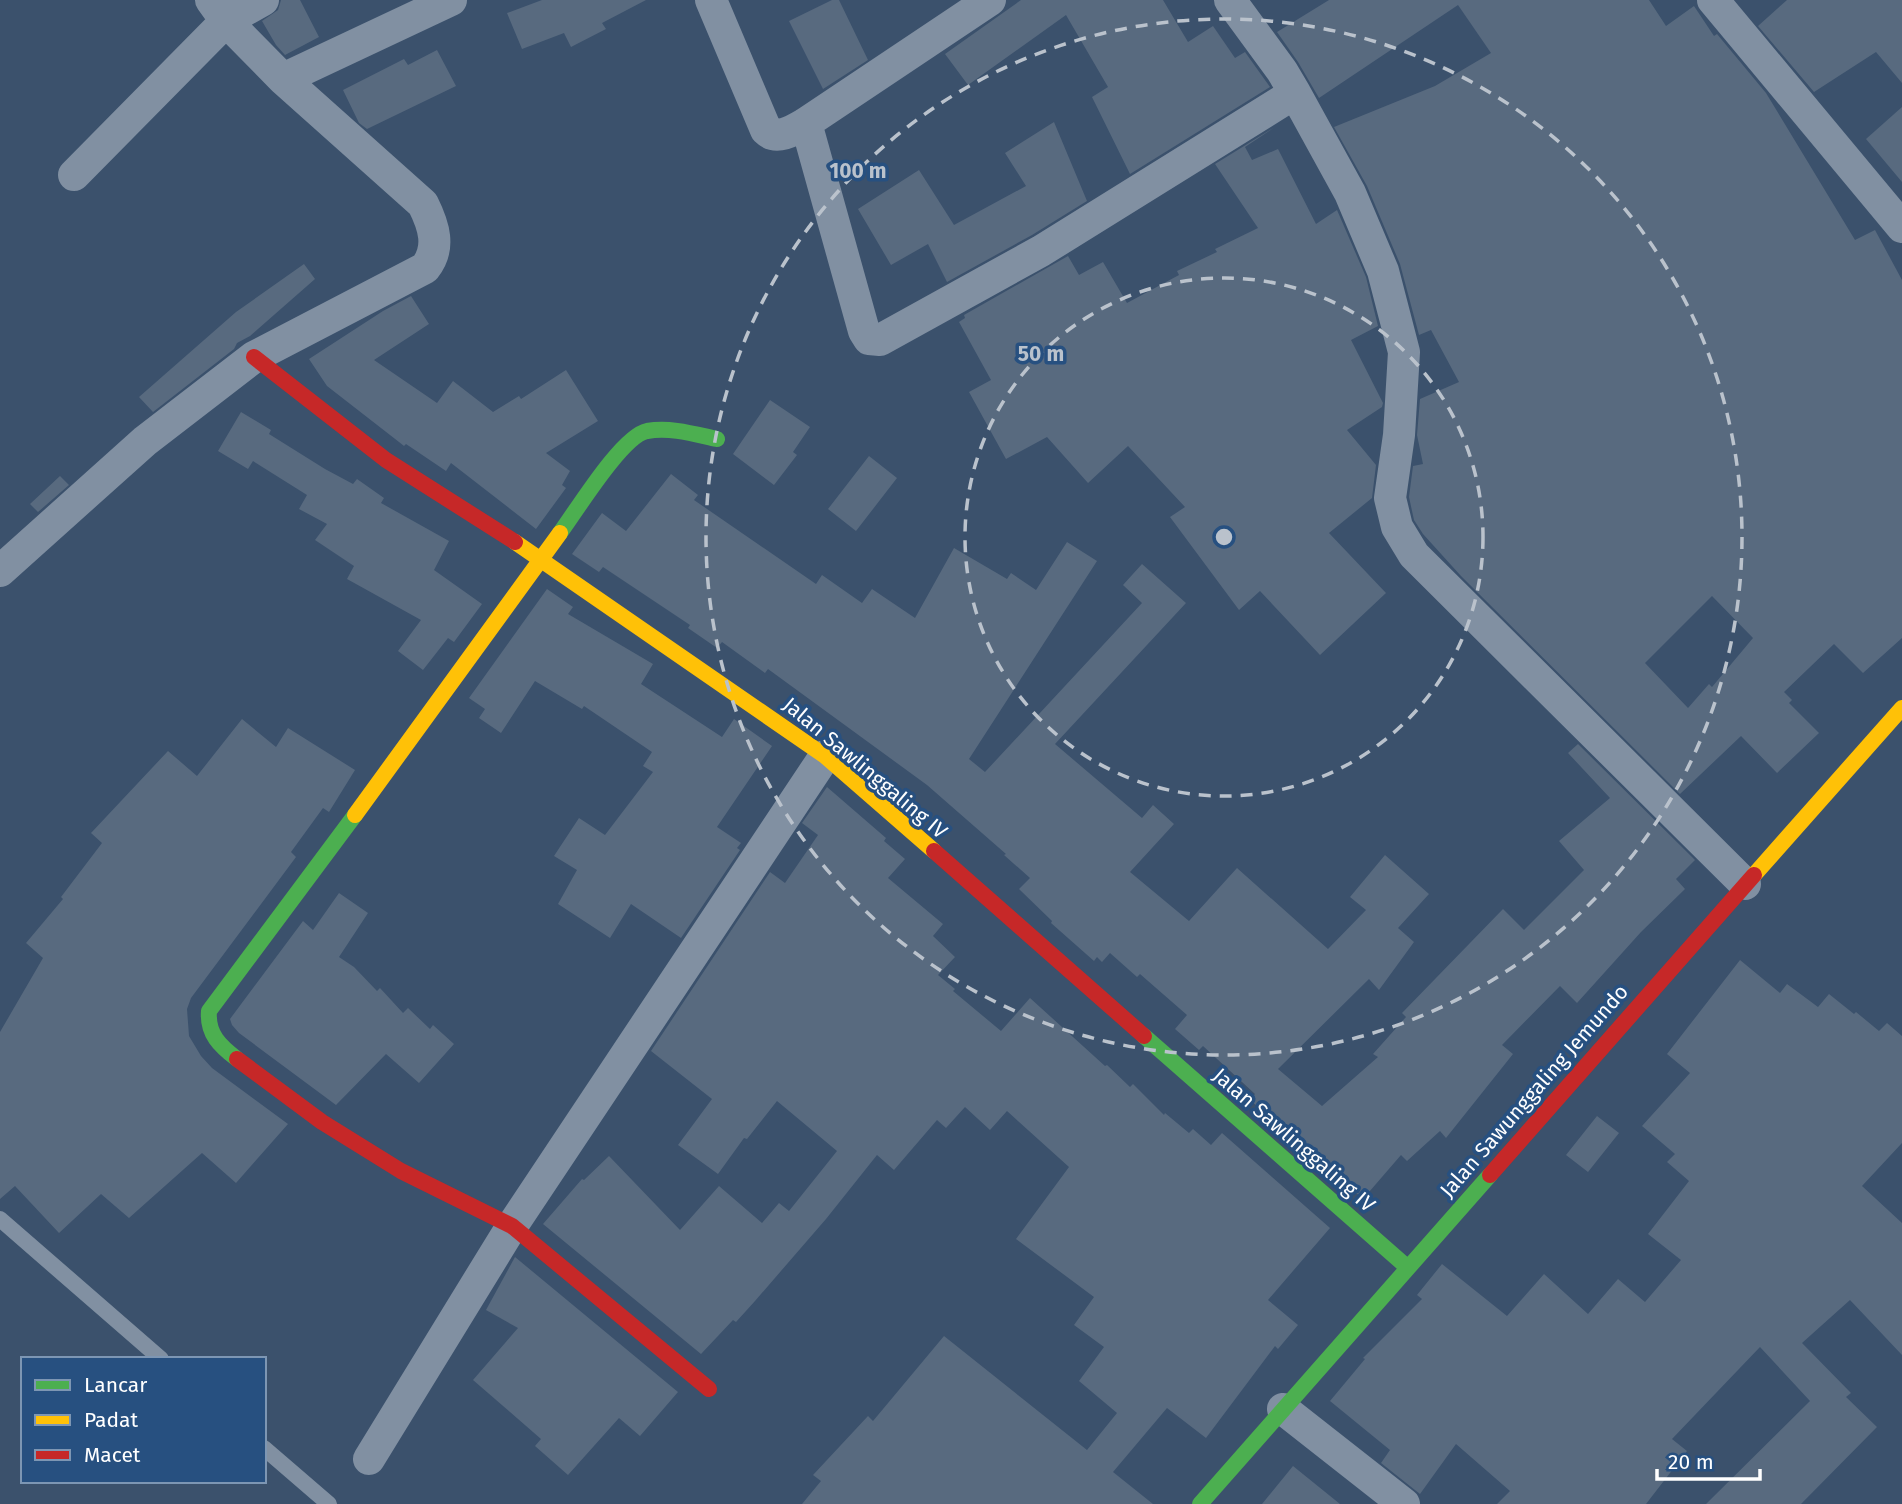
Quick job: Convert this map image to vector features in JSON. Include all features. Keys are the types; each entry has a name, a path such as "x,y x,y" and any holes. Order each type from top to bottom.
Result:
{"street":[{"path":"74,175 218,10 263,0"},
{"path":"283,79 451,0"},
{"path":"711,0 766,130 771,135 793,129 990,0"},
{"path":"1230,0 1296,93 1350,193 1383,271 1404,352 1399,435 1390,498 1397,527 1414,555 1745,884"},
{"path":"1713,0 1902,227"},
{"path":"0,571 145,442 254,357 425,268 433,257 435,243 432,222 423,204 283,79 218,10"},
{"path":"793,129 864,331 869,339 875,341 1041,251 1296,93"},
{"name":"Jalan Sawlinggaling IV","path":"254,357 386,460 542,559 825,756 1407,1267"},
{"path":"709,1389 512,1226 401,1171 322,1122 225,1051 213,1038 207,1024 209,1011 624,445 645,431 679,430 717,439"},
{"name":"Jalan Sawunggaling Jemundo","path":"1200,1504 1902,708"},
{"path":"369,1459 512,1226 825,756"},
{"path":"1283,1409 1404,1504"}],"lane":[{"path":"0,1219 159,1357"},
{"path":"266,1450 329,1504"}],"building":[{"path":"281,0 300,0 319,37 285,55 262,21 278,10"},
{"path":"542,0 646,0 602,23 606,29 571,47 564,33 522,49 507,13"},
{"path":"832,0 839,0 868,60 823,89 789,21"},
{"path":"1021,0 1163,0 1188,42 1213,26 1235,58 1245,52 1270,87 1130,174 1092,97 1108,87 1066,15 968,85 945,54"},
{"path":"1329,0 1649,0 1666,26 1694,6 1714,36 1717,34 1766,93 1855,240 1875,230 1902,280 1902,638 1863,673 1834,644 1784,692 1792,700 1789,703 1819,733 1777,773 1741,736 1680,794 1461,576 1423,534 1414,520 1409,497 1413,466 1423,464 1417,435 1420,399 1459,382 1431,330 1419,335 1400,264 1367,186 1334,127 1435,86 1491,53 1458,5 1319,98 1277,32","holes":["1712,596 1753,638 1712,687 1709,684 1688,708 1645,663"]},
{"path":"1787,0 1902,0 1902,83 1876,52 1814,92 1758,26"},
{"path":"437,50 456,86 367,129 359,123 343,90 404,59 408,65"},
{"path":"1902,107 1902,182 1866,139"},
{"path":"1054,122 1087,201 947,282 928,244 891,265 858,209 919,170 954,225 1026,186 1005,153"},
{"path":"1275,127 1245,147 1252,160 1278,149 1316,224 1337,210 1366,277 1378,326 1351,340 1383,403 1382,407 1347,430 1376,465 1372,498 1329,533 1386,593 1320,655 1260,591 1239,610 1170,517 1185,507 1128,446 1088,483 1047,437 1006,459 969,392 991,380 959,322 965,318 964,315 1068,256 1079,275 1103,262 1127,303 1179,275 1177,271 1217,252 1215,249 1258,228 1215,164"},
{"path":"304,264 315,279 250,336 237,343 234,349 153,412 139,397 236,312"},
{"path":"411,296 429,324 374,360 437,403 453,381 493,412 519,396 521,399 566,370 598,421 546,453 570,471 562,485 566,488 536,529 451,463 446,471 406,444 404,446 327,386 309,359"},
{"path":"770,400 810,427 793,452 797,455 774,485 733,454"},
{"path":"241,412 271,430 269,434 325,469 353,484 357,479 384,498 381,503 449,541 434,570 482,604 454,642 448,638 423,670 398,651 421,620 347,579 354,566 315,540 327,524 299,509 307,495 253,461 248,469 218,451"},
{"path":"869,456 897,478 856,531 828,509"},
{"path":"671,474 698,495 694,500 816,584 822,575 862,603 872,589 915,618 954,548 1007,579 1011,573 1036,590 1067,542 1097,561 969,759 985,772 1142,603 1123,585 1142,564 1186,603 1055,744 1142,818 1153,805 1174,824 1130,872 1189,921 1237,868 1328,949 1366,910 1350,897 1385,855 1429,894 1398,928 1414,942 1379,990 1369,979 1278,1069 1322,1106 1378,1057 1373,1054 1406,1017 1402,1013 1503,909 1524,930 1584,870 1559,841 1610,798 1568,753 1578,744 1695,860 1676,879 1685,889 1641,932 1577,1003 1560,986 1502,1045 1513,1054 1446,1138 1440,1131 1407,1161 1401,1155 1363,1199 1250,1100 1255,1094 1203,1046 1199,1050 1175,1029 1187,1015 1140,974 1137,977 1110,953 1102,962 1097,957 1094,961 1051,923 1019,889 1030,878 927,785 768,669 765,673 722,642 717,648 688,628 690,625 603,567 599,572 572,554 602,513 626,531"},
{"path":"60,476 69,485 38,512 30,504"},
{"path":"547,589 573,607 568,614 653,664 641,684 722,737 734,719 772,746 717,827 741,843 737,848 740,850 681,938 631,904 610,938 558,904 577,870 554,856 579,818 605,835 653,772 643,766 652,752 584,706 582,709 535,681 501,733 479,718 485,709 469,698"},
{"path":"242,719 276,747 288,728 355,770 329,812 323,808 291,852 296,857 191,998 187,1009 189,1036 201,1056 212,1068 288,1124 236,1183 202,1153 129,1218 101,1194 59,1233 15,1186 0,1199 0,1032 43,958 26,943 63,899 61,897 102,843 91,833 168,751 197,776"},
{"path":"827,787 886,838 884,841 905,859 888,878 943,924 933,936 955,957 938,975 955,989 953,991 1001,1031 1030,998 1130,1087 1133,1084 1164,1115 1165,1113 1189,1133 1193,1129 1211,1145 1222,1133 1330,1228 1268,1300 1298,1325 1278,1349 1275,1346 1206,1438 1167,1408 1113,1472 1153,1504 802,1504 821,1481 813,1475 868,1416 873,1421 944,1336 1087,1450 1117,1413 1079,1381 1104,1347 1074,1325 1094,1297 1016,1239 1069,1167 1007,1111 990,1130 965,1107 946,1128 937,1120 894,1170 877,1155 755,1301 701,1354 543,1224 582,1179 609,1156 680,1230 719,1186 762,1223 779,1203 789,1211 837,1151 777,1101 747,1139 744,1138 718,1174 678,1145 712,1099 651,1051 770,872 785,883 818,835 802,823"},
{"path":"339,893 368,913 339,957 354,967 377,991 380,988 403,1013 408,1008 430,1029 433,1025 454,1044 419,1083 386,1054 336,1105 239,1033 230,1019 303,921 313,930"},
{"path":"1740,960 1780,993 1787,984 1818,1007 1829,994 1879,1031 1887,1023 1902,1036 1902,1143 1862,1186 1902,1223 1902,1355 1850,1300 1802,1343 1851,1393 1846,1397 1877,1427 1801,1504 1706,1504 1810,1401 1760,1347 1672,1439 1687,1451 1646,1504 1497,1504 1510,1491 1456,1444 1420,1494 1381,1463 1390,1450 1330,1401 1365,1359 1363,1358 1422,1299 1417,1295 1442,1264 1507,1316 1544,1274 1588,1314 1618,1279 1645,1302 1681,1260 1648,1234 1689,1181 1667,1162 1675,1154 1642,1126 1690,1073 1667,1054"},
{"path":"1597,1116 1619,1133 1588,1172 1566,1155"},
{"path":"515,1257 678,1392 640,1436 619,1418 568,1475 535,1446 541,1439 473,1380 518,1328 486,1310"},
{"path":"1293,1466 1340,1504 1262,1504"}],"traffic: fast":[{"path":"560,533 613,459 637,436 647,431 665,430 717,439"},
{"path":"237,1059 212,1033 209,1011 355,815"},
{"path":"1144,1036 1407,1267"},
{"path":"1200,1504 1490,1175"}],"traffic: slow":[{"path":"355,815 560,533"},
{"path":"515,542 825,756 934,851"},
{"path":"1754,875 1902,708"}],"traffic: jam":[{"path":"254,357 386,460 515,542"},
{"path":"934,851 1144,1036"},
{"path":"1490,1175 1754,875"},
{"path":"237,1059 322,1122 401,1171 512,1226 709,1389"}]}
